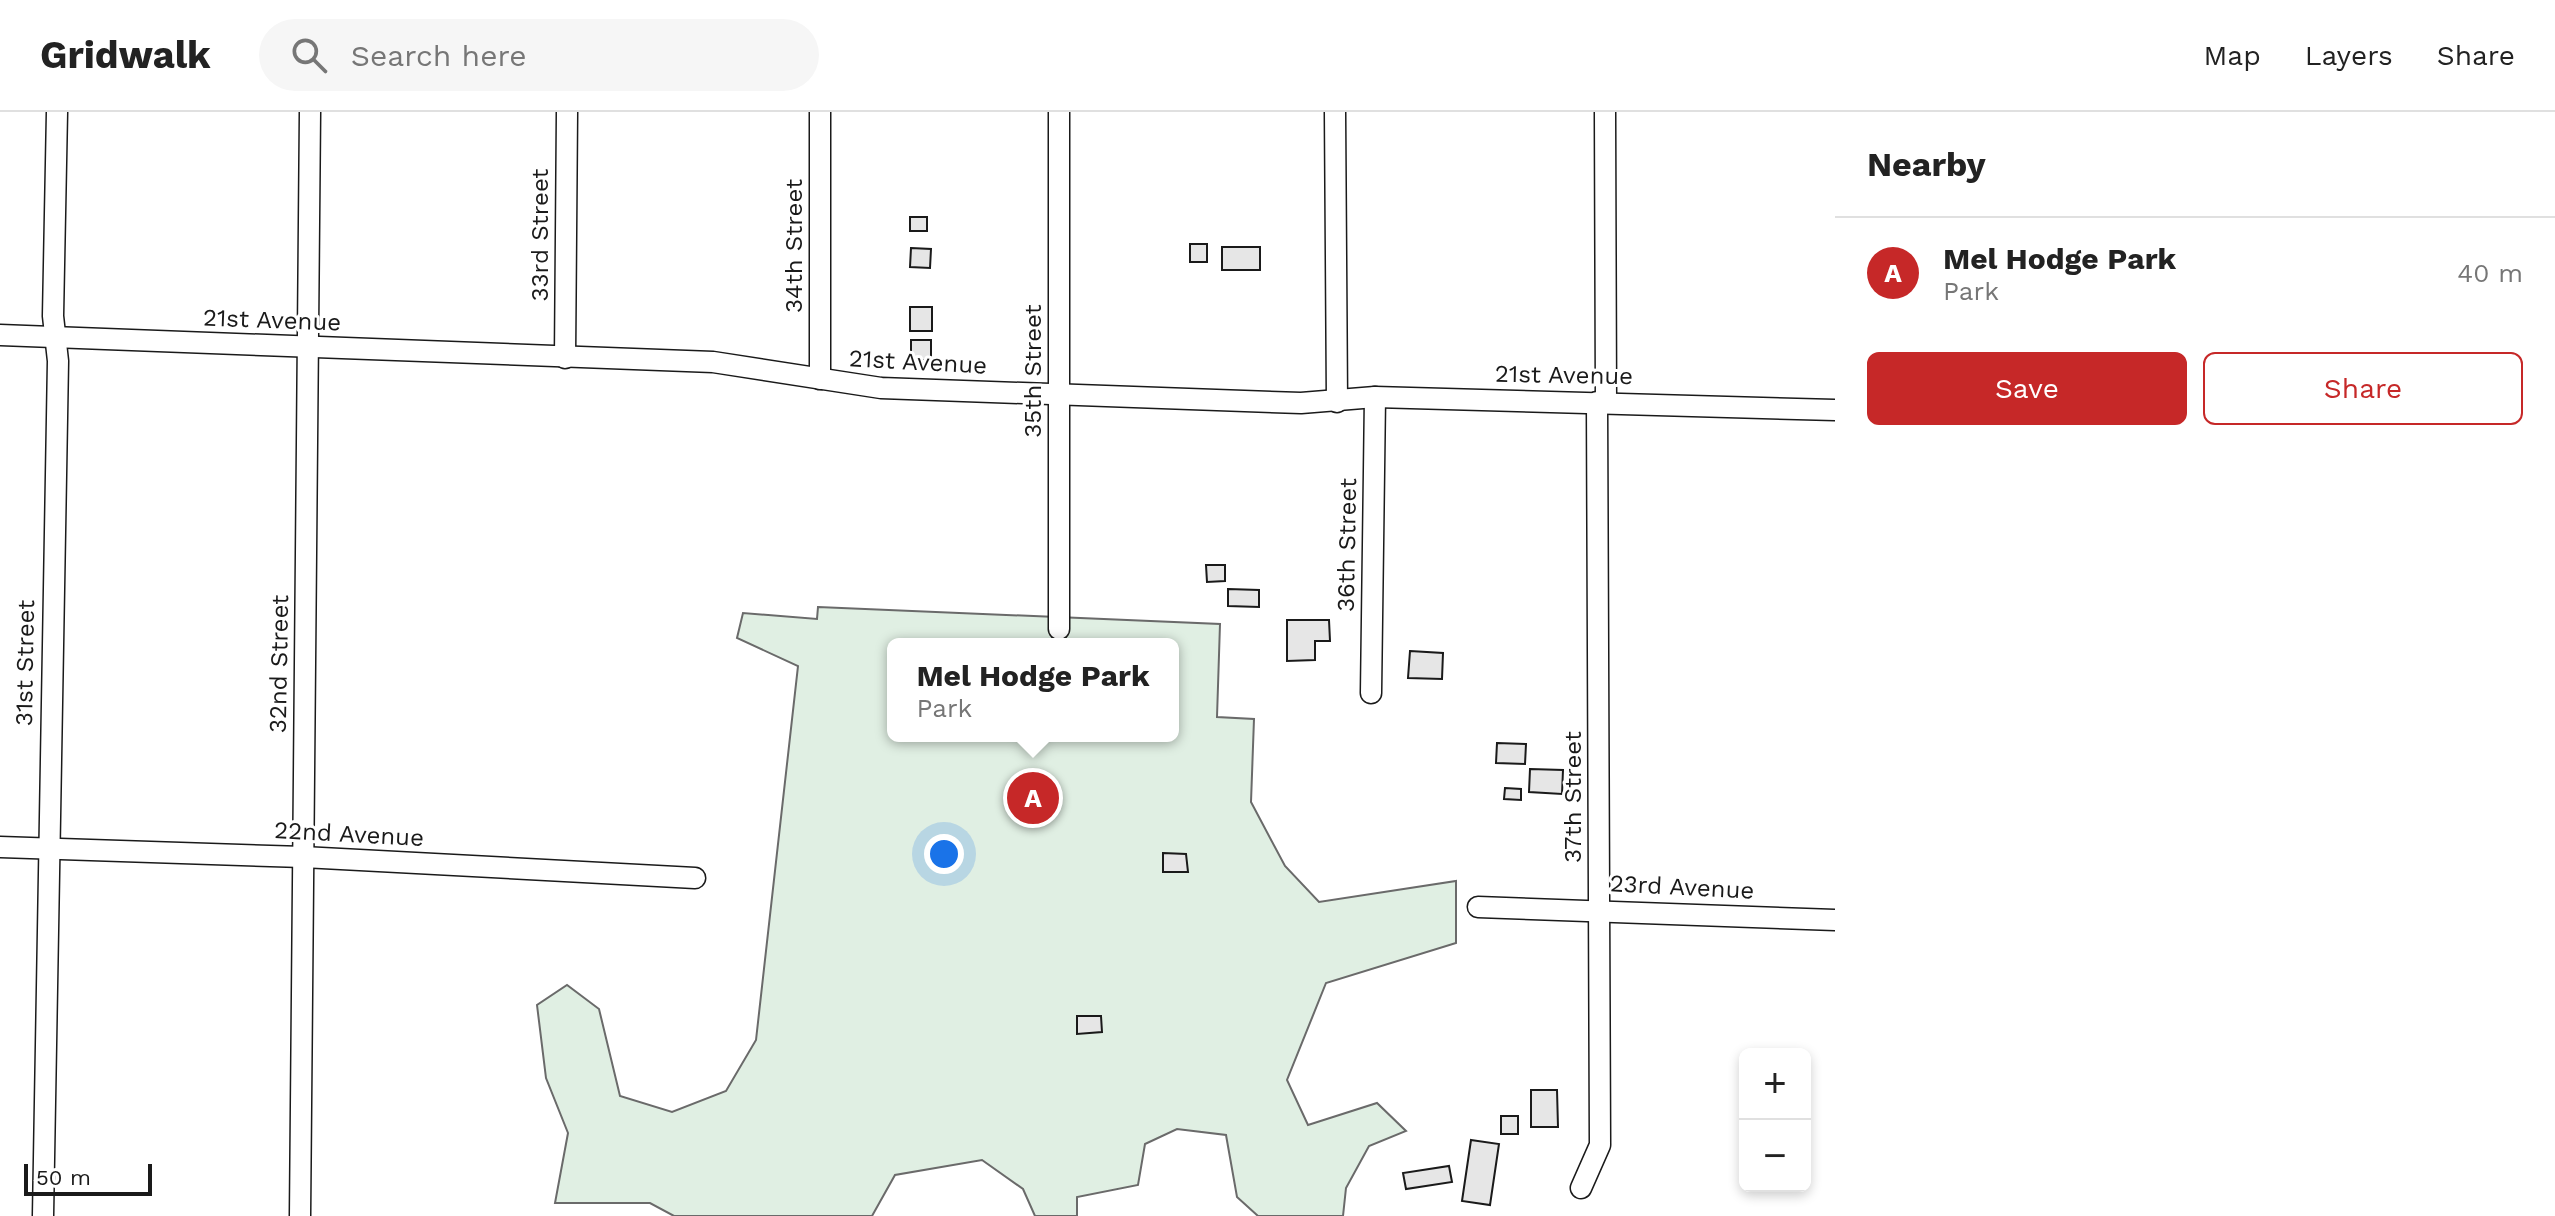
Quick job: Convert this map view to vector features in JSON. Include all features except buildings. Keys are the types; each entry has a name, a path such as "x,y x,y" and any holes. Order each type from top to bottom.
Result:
{"street":[{"name":"31st Street","path":"43,1216 57,112"},
{"name":"32nd Street","path":"300,1216 310,112"},
{"name":"33rd Street","path":"565,358 567,112"},
{"name":"34th Street","path":"820,112 820,379"},
{"name":"35th Street","path":"1059,112 1059,629"},
{"path":"1335,112 1337,402"},
{"name":"37th Street","path":"1581,1188 1600,1145 1605,112"},
{"name":"21st Avenue","path":"0,335 713,362 777,369 881,388 1337,402 1375,397 1835,410"},
{"name":"36th Street","path":"1371,693 1375,397"},
{"name":"22nd Avenue","path":"0,847 303,857 695,878"},
{"name":"23rd Avenue","path":"1478,907 1599,909 1835,920"}],"green space":[{"path":"818,607 1220,624 1217,717 1254,719 1251,802 1285,866 1319,902 1456,881 1456,943 1326,983 1287,1080 1308,1125 1377,1103 1406,1131 1369,1146 1346,1188 1343,1216 1258,1216 1237,1197 1226,1135 1177,1129 1145,1144 1138,1185 1077,1197 1077,1216 1035,1216 1023,1189 982,1160 895,1175 872,1216 674,1216 650,1203 555,1203 568,1133 546,1078 537,1005 567,985 599,1009 620,1096 672,1112 726,1091 756,1040 798,666 737,638 743,613 817,619"}],"place":[{"name":"Mel Hodge Park","path":"1033,798"}]}
